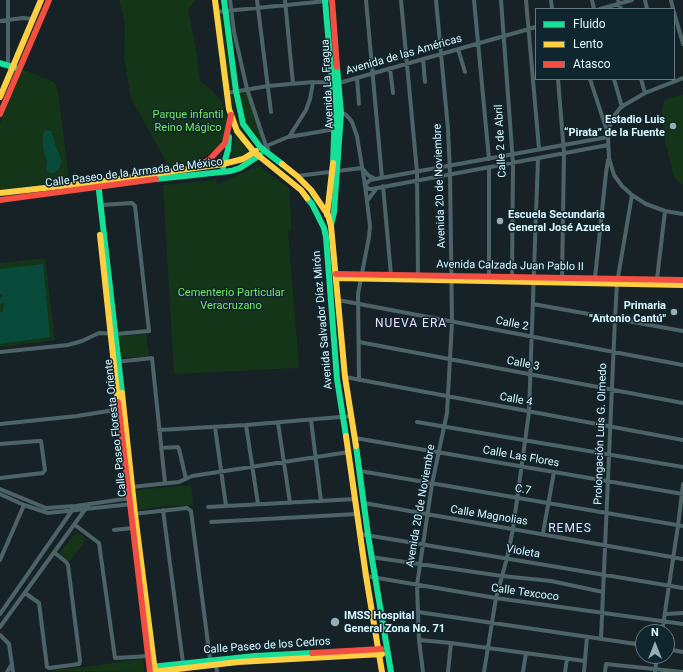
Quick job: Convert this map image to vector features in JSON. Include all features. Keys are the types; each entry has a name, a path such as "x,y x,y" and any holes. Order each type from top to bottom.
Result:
{"main road":[{"path":"0,97 41,0"},
{"path":"0,114 13,67 49,0"},
{"name":"Avenida Salvador Díaz Mirón","path":"215,0 230,115 243,140 256,154 301,190 312,204 324,228 326,237 337,379 344,418 366,576 382,672"},
{"name":"Avenida Salvador Díaz Mirón","path":"224,0 228,11 236,91 243,124 253,139 266,148 311,190 328,214 331,226 346,378 371,557 391,672"},
{"name":"Avenida La Fragua","path":"325,0 338,113 334,212 331,226 326,237"},
{"name":"Avenida La Fragua","path":"332,0 335,82"},
{"path":"0,63 13,67"},
{"path":"193,168 209,160 222,148 227,136 230,115"},
{"path":"222,172 228,150 229,124"},
{"name":"Calle Paseo de la Armada de México","path":"97,185 223,164 243,159 266,148"},
{"name":"Calle Paseo de la Armada de México","path":"0,193 72,188 232,171 240,168 256,154"},
{"name":"Avenida La Fragua","path":"324,228 328,214 335,171"},
{"name":"Calle Paseo Floresta Oriente","path":"97,185 101,205 113,334"},
{"name":"Calle Paseo Floresta Oriente","path":"97,185 133,514 153,670"},
{"name":"Calle Paseo de la Armada de México","path":"0,200 50,190"},
{"name":"Avenida Calzada Juan Pablo II","path":"361,277 418,275 452,278 489,276 512,279"},
{"name":"Avenida Calzada Juan Pablo II","path":"336,276 618,281 683,285"},
{"name":"Avenida Calzada Juan Pablo II","path":"562,280 595,278 618,281 657,279 683,280"},
{"path":"333,342 337,342 340,353 343,355"},
{"name":"Calle Paseo Floresta Oriente","path":"133,514 132,528 144,603"},
{"name":"Calle Paseo de los Cedros","path":"153,670 183,668 210,660 387,651"},
{"name":"Calle Paseo de los Cedros","path":"196,664 216,664 312,655"}],"street":[{"path":"8,0 8,20 13,67"},
{"name":"Avenida Salvador Díaz Mirón","path":"230,0 228,11 247,89 266,148"},
{"path":"257,0 271,112"},
{"path":"216,12 258,8 286,2 332,0"},
{"path":"366,0 380,179"},
{"path":"401,0 417,172 418,275"},
{"name":"Avenida 20 de Noviembre","path":"423,672 419,640 417,584 432,484 445,428 452,322 450,166 436,0"},
{"path":"474,0 489,159"},
{"name":"Calle 2 de Abril","path":"500,0 513,163 512,279"},
{"path":"526,0 539,149"},
{"path":"603,8 619,2 632,0"},
{"path":"286,2 293,84"},
{"path":"675,14 683,44"},
{"path":"0,21 25,18 33,19"},
{"name":"Avenida de las Américas","path":"227,93 268,86 313,82 335,82 357,78 535,27"},
{"path":"458,49 465,72"},
{"path":"423,59 425,82"},
{"path":"390,68 393,93"},
{"path":"357,78 359,104"},
{"path":"558,80 564,153 562,280"},
{"path":"590,80 608,135"},
{"path":"614,80 622,107"},
{"path":"641,80 645,93"},
{"path":"668,81 622,107 611,120 608,135 609,158 614,175 622,186 632,195 646,204 665,211 683,214"},
{"path":"288,137 306,110 313,82"},
{"path":"338,113 349,118 357,136 370,226 358,304 359,380"},
{"path":"266,148 288,137 338,129"},
{"path":"365,185 368,181 539,149 563,146 608,135"},
{"path":"365,185 369,189 376,188 608,145"},
{"path":"484,672 491,622 513,530 529,412 538,158"},
{"path":"595,278 606,173 609,158"},
{"path":"489,167 489,276"},
{"path":"362,168 372,178 380,179"},
{"path":"297,176 362,168"},
{"path":"384,186 391,275"},
{"path":"367,203 376,188"},
{"name":"Prolongación Luis G. Olmedo","path":"601,639 615,318 618,281 632,195"},
{"path":"0,352 68,344 82,341 99,333 113,334 149,331 135,206 133,203 101,205"},
{"path":"657,279 665,211"},
{"name":"Calle 2","path":"338,300 683,365"},
{"path":"533,304 683,331"},
{"name":"Calle 3","path":"359,342 683,403"},
{"path":"116,362 152,358 165,483"},
{"name":"Calle 4","path":"346,378 683,440"},
{"path":"0,424 77,416 121,409"},
{"path":"159,430 278,423 344,418 352,416"},
{"path":"311,420 321,501"},
{"path":"417,422 445,428 683,467"},
{"path":"278,423 290,503"},
{"path":"246,425 258,504"},
{"path":"215,427 226,506"},
{"name":"Calle Las Flores","path":"355,438 682,494"},
{"path":"0,444 41,442 44,472 0,478"},
{"path":"161,448 178,447 186,479"},
{"path":"130,488 181,481 221,472 349,452"},
{"name":"C.7","path":"360,471 681,526"},
{"path":"543,534 554,472"},
{"path":"664,622 673,557 681,526 683,484"},
{"path":"0,489 46,508 132,501"},
{"path":"0,494 24,505 48,512 72,511 132,501"},
{"path":"208,507 356,500"},
{"name":"Calle Magnolias","path":"364,503 513,530 605,544 683,559"},
{"path":"0,628 89,504"},
{"path":"0,560 24,505"},
{"path":"0,614 76,506"},
{"path":"133,514 163,510 190,509 210,660"},
{"path":"163,510 183,668"},
{"path":"211,522 357,514"},
{"path":"75,525 99,543 115,658 150,656"},
{"path":"114,530 132,528"},
{"name":"Violeta","path":"360,534 683,588"},
{"path":"25,593 39,603 48,668 80,663 68,565 55,553"},
{"path":"371,557 502,577 552,582 603,592"},
{"path":"37,560 45,566"},
{"name":"Calle Texcoco","path":"366,576 496,598 683,624"},
{"path":"418,612 635,644"},
{"path":"666,614 683,613"},
{"path":"0,635 9,644 14,672"},
{"path":"584,672 587,637"},
{"path":"419,640 585,661"},
{"path":"448,672 451,643"},
{"path":"523,672 526,653"},
{"path":"565,672 566,659"},
{"path":"6,672 12,664"},
{"path":"216,664 217,672"},
{"path":"605,672 606,664 655,671 683,672"}],"green space":[{"name":"Parque infantil Reino Mágico","path":"119,0 196,0 188,10 197,54 200,81 213,91 222,102 228,123 224,139 216,149 200,159 187,164 169,167 131,98 124,58 125,22"},
{"path":"222,14 233,88 229,89 219,15"},
{"path":"22,69 54,82 58,91 69,181 0,190 0,123","holes":["45,130 51,131 62,161 46,165 47,162 43,148 43,134"]},
{"path":"246,91 263,141 259,143 248,131 241,113 239,93"},
{"path":"231,95 234,95 236,113 240,126 248,140 240,132"},
{"name":"Estadio Luis “Pirata” de la Fuente","path":"683,95 683,184 679,183 674,177 665,141 662,110 664,101 672,97"},
{"path":"234,134 248,152 239,159 232,156"},
{"name":"Cementerio Particular Veracruzano","path":"258,165 290,189 291,231 288,231 299,368 174,374 163,185 216,180 217,185"},
{"path":"45,258 55,340 0,347 0,263"},
{"path":"146,334 149,356 121,358 118,336"},
{"path":"191,485 193,505 164,506 138,510 136,490"},
{"path":"77,532 87,539 69,562 59,553"},
{"path":"143,659 145,672 49,671 83,667"}],"shaded area":[{"path":"45,130 51,131 62,161 59,169 54,173 46,170 47,162 43,148 43,134"},
{"path":"43,264 50,337 0,344 0,312 3,312 4,303 0,304 0,298 3,296 0,294 0,269"}],"traffic: fast":[{"path":"224,0 236,91 243,124 261,148 282,164"},
{"path":"325,0 335,113 333,163"},
{"path":"0,63 16,68"},
{"path":"331,225 334,212 341,113 337,67"},
{"path":"223,167 228,150 229,137"},
{"path":"156,179 231,171 240,168 260,155"},
{"path":"98,182 122,393"},
{"path":"307,198 312,204 324,228 326,237 337,379 346,436"},
{"path":"356,446 368,535 391,672"},
{"path":"151,667 255,656 312,653"}],"traffic: slow":[{"path":"0,97 41,0"},
{"path":"215,0 229,109 237,131 254,152 301,190 307,198"},
{"path":"0,193 98,182 223,164 243,159 256,151"},
{"path":"327,215 333,163"},
{"path":"282,164 311,190 328,215 331,226 345,377 356,446"},
{"path":"100,235 118,402"},
{"path":"337,278 683,285"},
{"path":"122,393 135,514 155,672"},
{"path":"346,436 366,576 382,672"},
{"path":"152,672 238,662 382,654"}],"traffic: jam":[{"path":"0,114 49,0"},
{"path":"332,0 337,67"},
{"path":"196,167 209,160 225,143 231,115"},
{"path":"0,200 156,179"},
{"path":"336,274 683,280"},
{"path":"118,402 150,672"},
{"path":"312,653 381,649"}],"place":[{"name":"Estadio Luis “Pirata” de la Fuente","path":"673,126"},
{"name":"Escuela Secundaria General José Azueta","path":"500,221"},
{"name":"Primaria \"Antonio Cantú\"","path":"674,312"},
{"name":"IMSS Hospital General Zona No. 71","path":"335,622"}],"district":[{"name":"NUEVA ERA","path":"411,324"},
{"name":"REMES","path":"570,529"}]}
